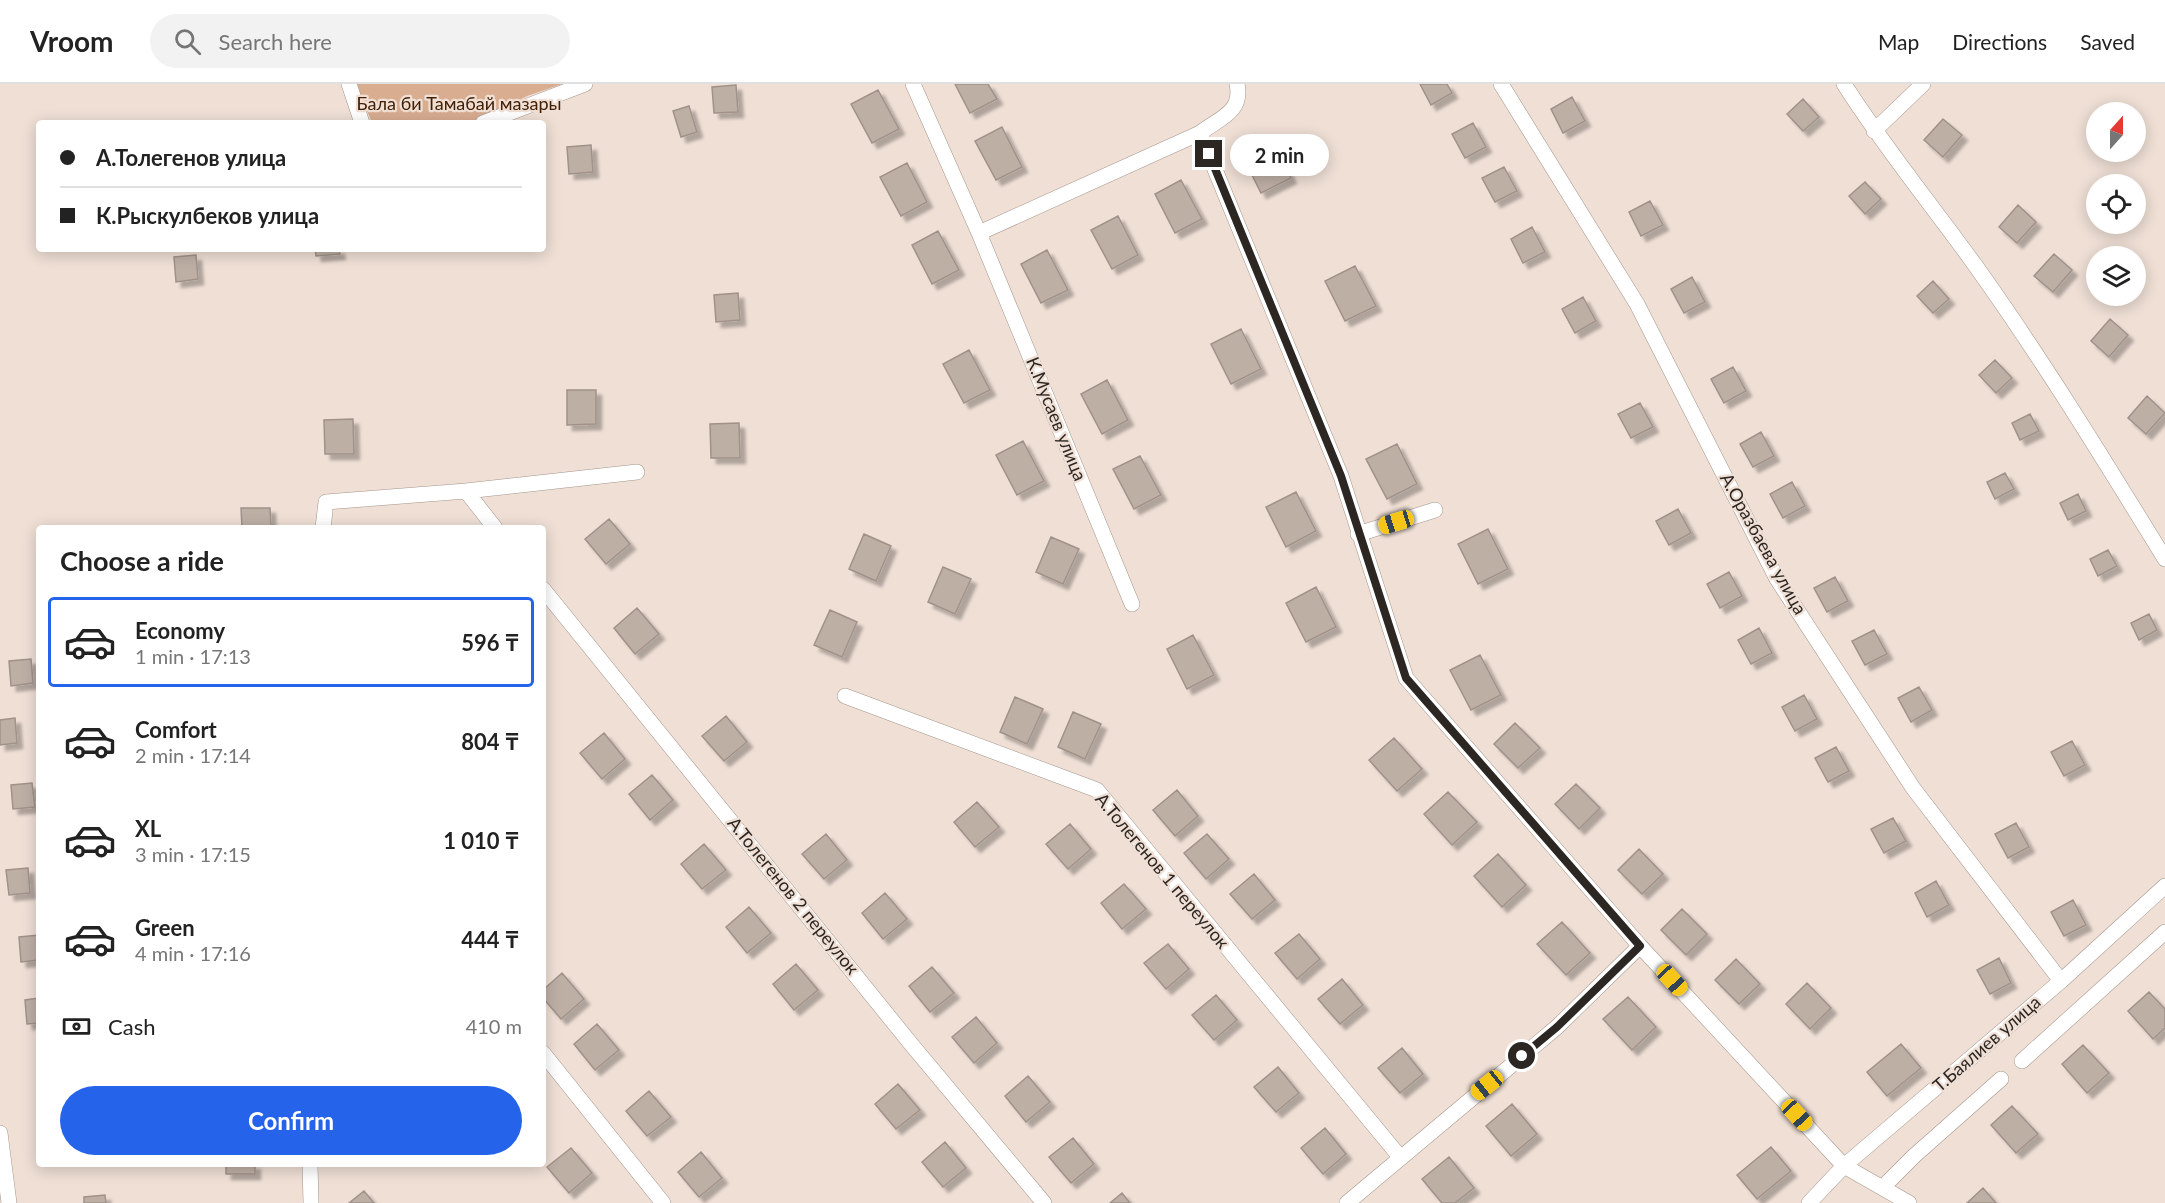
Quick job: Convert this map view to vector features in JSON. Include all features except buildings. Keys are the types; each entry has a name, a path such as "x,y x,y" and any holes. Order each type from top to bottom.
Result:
{"street":[{"path":"349,84 361,120"},
{"path":"491,120 585,84"},
{"name":"К.Мусаев улица","path":"913,84 979,233 1132,604"},
{"path":"979,233 1200,133 1237,106 1239,96 1237,84"},
{"name":"А.Оразбаева улица","path":"1501,84 1636,304 1777,579 1913,788 2061,981"},
{"path":"1844,84 1874,131 1974,264 2065,397 2165,559"},
{"path":"1874,131 1923,84"},
{"path":"1200,133 1341,476 1406,678 1640,946 1844,1166 1909,1203"},
{"path":"324,525 326,502 465,491 637,472"},
{"path":"465,491 493,525"},
{"path":"1358,534 1435,510"},
{"name":"А.Толегенов 2 переулок","path":"546,593 911,1044 1044,1203"},
{"name":"А.Толегенов 1 переулок","path":"845,696 1097,790 1400,1157"},
{"name":"Т.Баялиев улица","path":"1809,1203 1844,1166 2061,981 2165,886"},
{"name":"Т.Баялиев улица","path":"2022,1061 2165,932"},
{"path":"1347,1203 1557,1027 1640,946"},
{"path":"546,1057 663,1203"},
{"name":"Т.Баялиев улица","path":"1883,1187 1914,1156 2001,1079"},
{"path":"0,1132 9,1203"},
{"path":"310,1167 311,1203"}],"green space":[{"name":"Бала би Тамабай мазары","path":"356,84 562,84 527,96 482,120 371,120"}],"route":[{"path":"1209,154 1341,476 1406,678 1640,946 1557,1027 1522,1056"}]}
